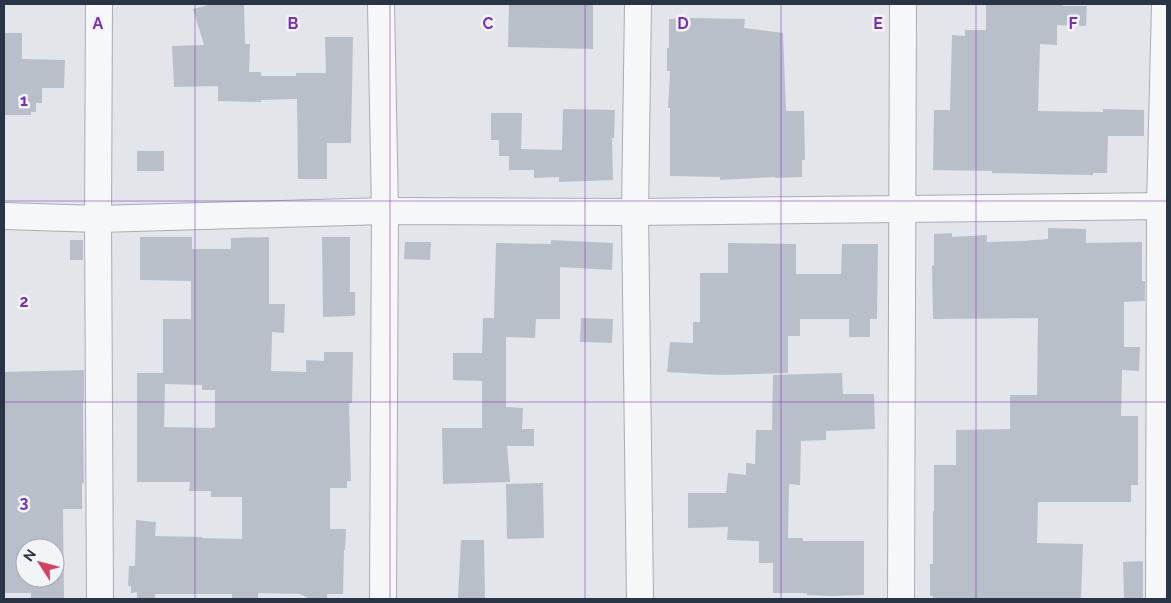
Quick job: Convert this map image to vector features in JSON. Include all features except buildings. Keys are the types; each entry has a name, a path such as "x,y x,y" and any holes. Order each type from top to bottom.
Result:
{"street":[{"path":"99,4 100,599"},
{"path":"381,4 385,211 383,599"},
{"path":"638,4 635,212 640,599"},
{"path":"901,599 903,4"},
{"path":"1159,599 1165,4"},
{"path":"4,216 98,218 385,211 635,212 1164,206"}]}
